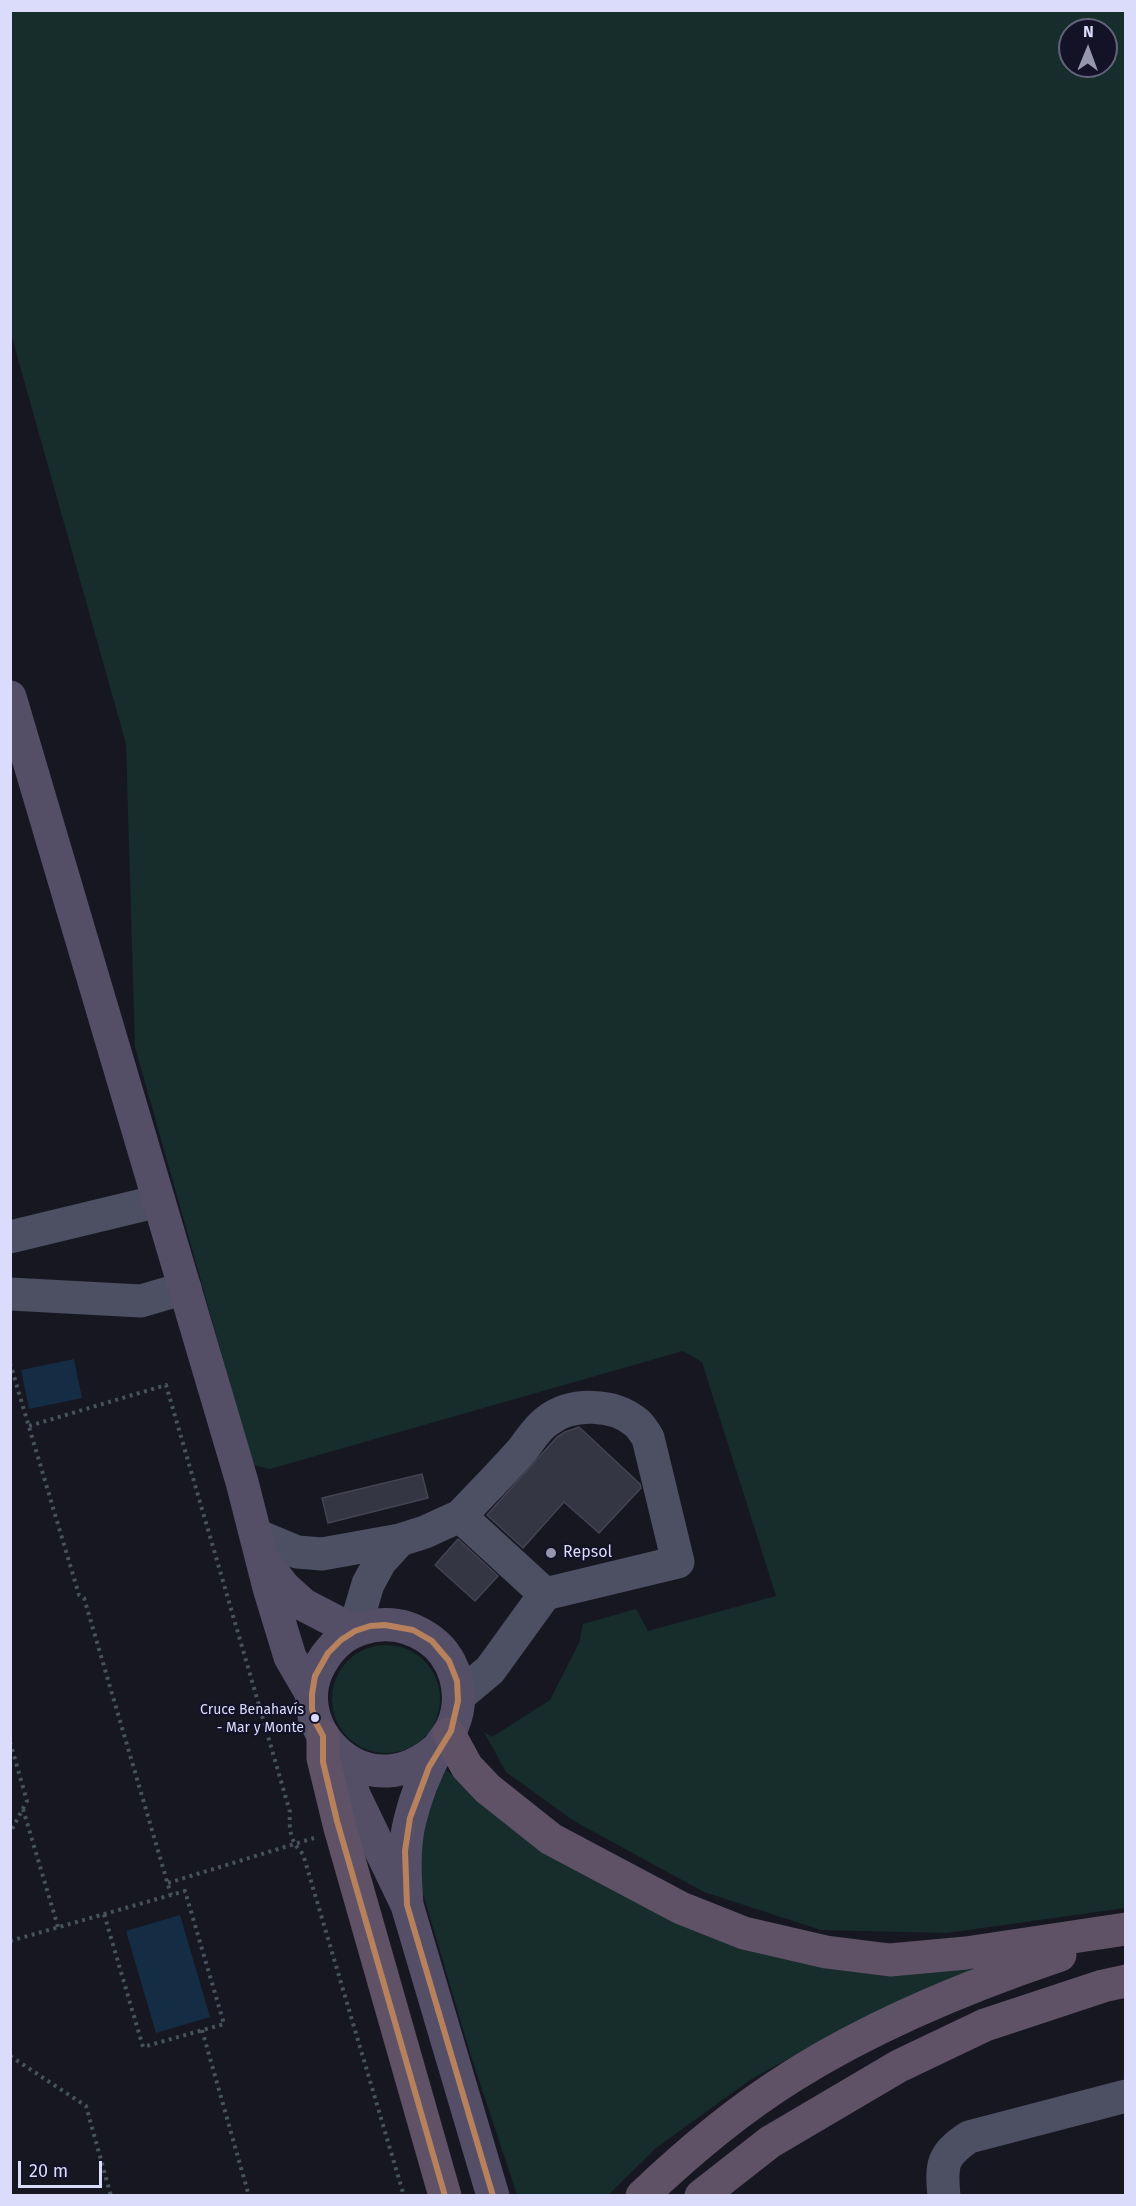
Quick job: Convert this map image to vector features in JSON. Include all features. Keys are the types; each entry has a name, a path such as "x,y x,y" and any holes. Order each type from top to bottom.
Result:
{"highway":[{"path":"443,1742 488,1789 551,1839 681,1908 744,1933 826,1952 890,1960 966,1953 1125,1929"},
{"path":"330,1745 323,1758 340,1828 445,2196"},
{"path":"642,2196 719,2128 792,2077 856,2040 1018,1969 1068,1952 1125,1939"},
{"path":"701,2196 770,2142 899,2066 985,2025 1103,1986 1125,1981"}],"main road":[{"path":"10,697 185,1288 290,1657 311,1693 316,1722 330,1745 407,1905 493,2196"},
{"path":"260,1548 284,1587 304,1605 354,1631"},
{"path":"311,1693 324,1656 337,1642 354,1631 374,1625 395,1624 415,1630 433,1641 447,1657 456,1675 458,1710 419,1791 410,1820 404,1852 407,1905"},
{"path":"330,1745 353,1763 370,1769 388,1771 406,1768 423,1760 443,1742"}],"lane":[{"path":"10,1236 159,1201"},
{"path":"10,1294 141,1301 185,1288"},
{"path":"260,1548 322,1554 400,1540 426,1532 460,1516 524,1447 534,1432 549,1419 566,1411 590,1408 608,1409 624,1414 638,1424 648,1438 678,1562 545,1594 490,1670 459,1696"},
{"path":"460,1516 545,1594"},
{"path":"354,1631 368,1584 380,1562 400,1540"},
{"path":"944,2196 942,2168 948,2156 969,2137 1125,2096"}],"path":[{"path":"10,1364 79,1595 84,1598 171,1895"},
{"path":"29,1426 166,1385 287,1801 290,1812 289,1830 294,1845 303,1854 404,2196"},
{"path":"10,1742 27,1801 10,1833"},
{"path":"23,1809 58,1927"},
{"path":"168,1883 304,1842"},
{"path":"10,1941 185,1891 224,2024 143,2047 105,1914"},
{"path":"202,2030 249,2196"},
{"path":"10,2056 86,2106 111,2196"}],"green space":[{"path":"10,11 1125,11 1125,1908 947,1933 821,1930 704,1892 574,1821 506,1772 484,1732 492,1737 550,1700 579,1643 583,1624 636,1609 648,1631 776,1596 702,1362 683,1351 270,1469 253,1465 135,1047 126,744 11,334"},
{"path":"386,1645 407,1649 424,1661 436,1678 440,1699 436,1720 424,1737 407,1749 386,1753 365,1749 348,1737 336,1720 332,1699 336,1678 348,1661 365,1649"},
{"path":"445,1769 499,1816 641,1902 979,1966 852,2023 750,2080 656,2148 608,2195 517,2195 470,2053 417,1873 427,1815 437,1791 439,1777"}],"water":[{"path":"74,1359 82,1398 29,1409 21,1370"},
{"path":"180,1915 210,2017 156,2033 126,1931"}],"building":[{"path":"579,1427 640,1484 641,1488 599,1533 564,1502 523,1548 487,1515 557,1437"},
{"path":"422,1474 428,1498 328,1523 322,1498"},
{"path":"458,1539 498,1576 475,1601 435,1565"}],"transit line":[{"path":"445,2196 337,1821 323,1762 323,1736 312,1709 315,1676 328,1653 341,1640 355,1631 370,1626 385,1625 413,1630 432,1641 449,1661 457,1681 458,1701 451,1731 429,1767 410,1818 405,1851 407,1905 493,2196"}],"place":[{"name":"Repsol","path":"551,1553"},
{"name":"Cruce Benahavís - Mar y Monte","path":"315,1718"}]}
